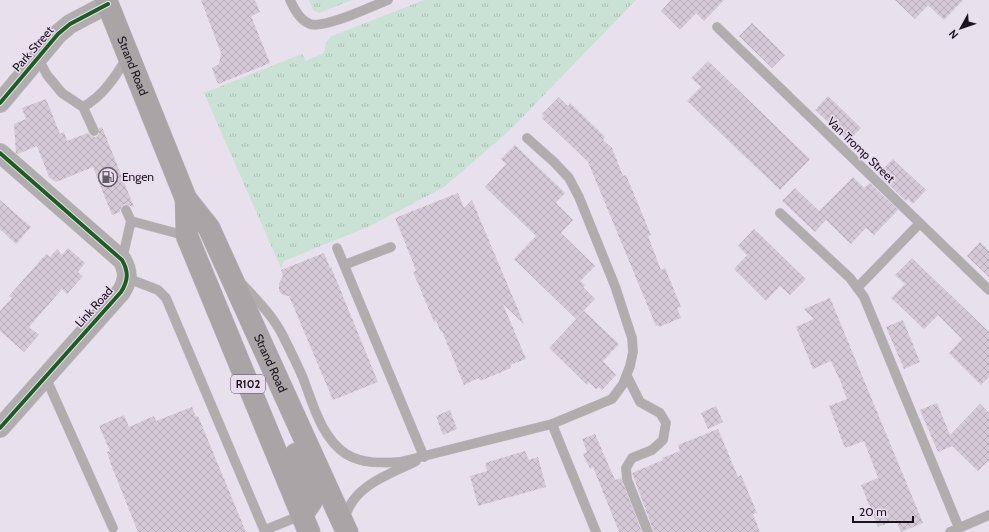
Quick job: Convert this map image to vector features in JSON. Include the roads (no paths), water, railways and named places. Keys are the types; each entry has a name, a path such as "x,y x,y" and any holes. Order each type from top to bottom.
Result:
{"main road":[{"name":"Strand Road","path":"107,2 186,199 209,228 345,527"},
{"name":"Strand Road","path":"186,199 187,236 306,524"},
{"path":"288,404 290,439 308,484 311,502 306,524"}],"street":[{"name":"Park Street","path":"0,103 38,58 70,24 107,2"},
{"path":"0,153 122,260 125,266 127,278"},
{"name":"Link Road","path":"0,428 121,292 127,278"}],"lane":[{"path":"290,0 305,21 318,25 388,0"},
{"name":"Van Tromp Street","path":"717,28 989,290"},
{"path":"83,107 93,101 102,92 128,57"},
{"path":"38,58 47,75 62,93 83,107 94,131"},
{"path":"225,265 264,307 282,334 299,369 321,423 330,438 346,453 359,459 376,463 400,462 424,457 552,424 612,399 627,376 633,352 632,338 615,286 579,196 569,178 554,162 527,138"},
{"path":"122,260 130,221 126,210"},
{"path":"780,213 850,278 869,308 959,528"},
{"path":"130,221 187,236"},
{"path":"857,288 920,223"},
{"path":"344,265 391,247"},
{"path":"337,248 424,457"},
{"path":"127,278 158,290 166,298 265,531 306,524"},
{"path":"45,376 113,528"},
{"path":"627,376 640,402 660,412 666,423 663,440 652,450 632,458 626,468 627,479 648,532"},
{"path":"552,424 596,532"},
{"path":"345,527 351,503 366,488 424,457"},
{"path":"950,532 989,515"}],"place":[{"name":"Engen","path":"108,177"}]}
